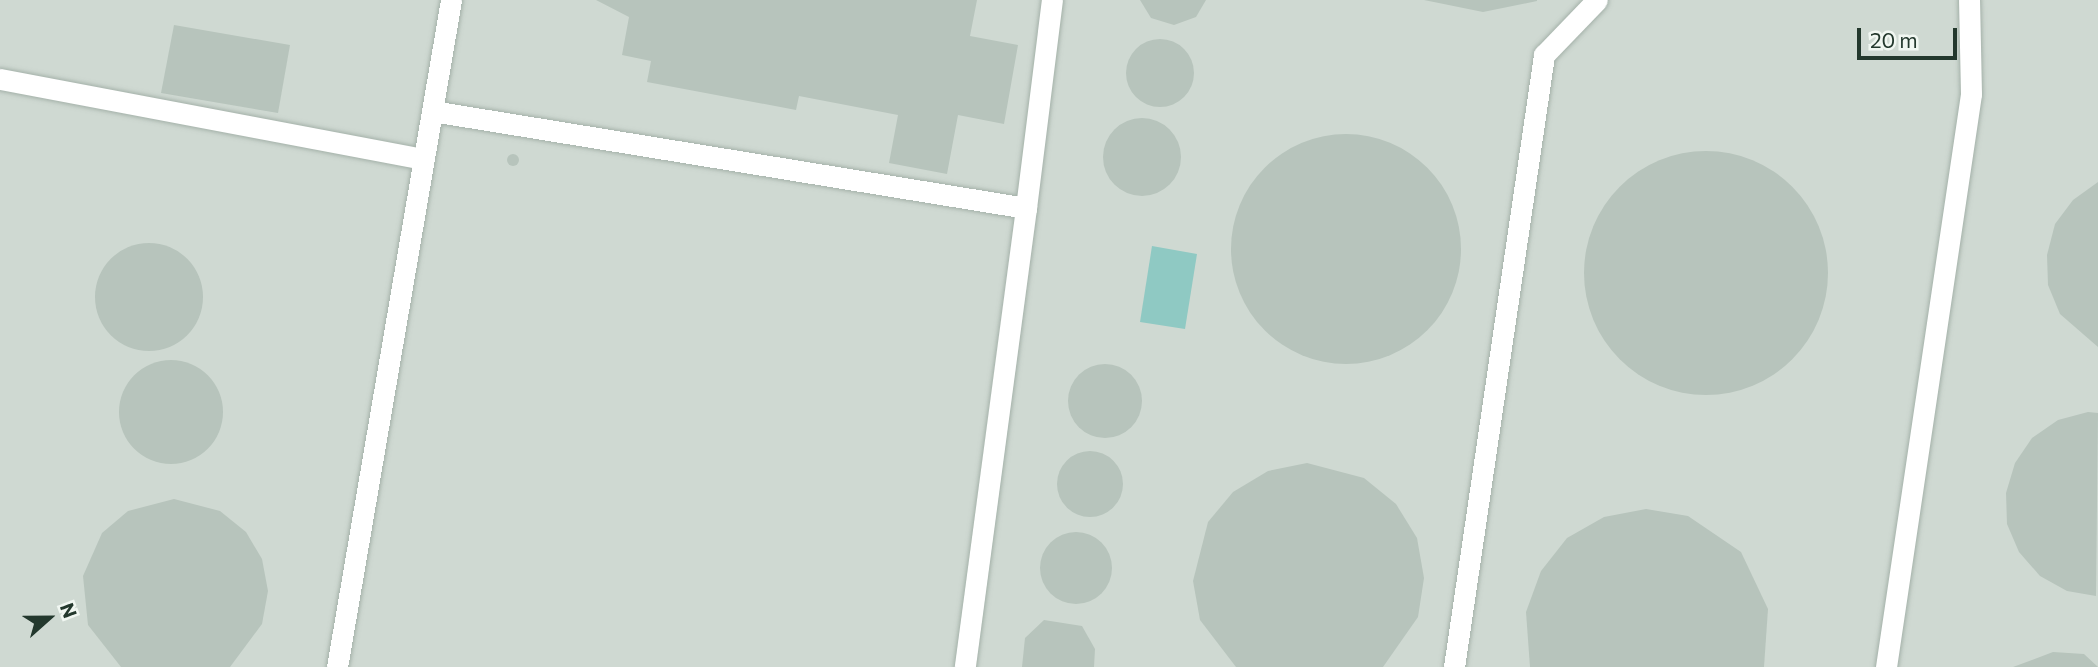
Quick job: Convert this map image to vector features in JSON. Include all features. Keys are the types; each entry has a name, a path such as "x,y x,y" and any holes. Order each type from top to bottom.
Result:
{"lane":[{"path":"337,667 451,0"},
{"path":"965,667 1052,0"},
{"path":"1454,667 1544,55 1597,0"},
{"path":"1886,667 1970,93 1969,0"},
{"path":"0,79 424,159"},
{"path":"432,111 1026,208"}],"shaded area":[{"path":"0,0 2098,0 2098,667 0,667"}],"water":[{"path":"1152,246 1197,254 1185,329 1140,322"}],"building":[{"path":"596,0 977,0 970,36 1018,45 1004,124 958,115 947,174 889,163 898,115 799,96 796,110 647,82 651,61 622,55 629,17"},
{"path":"1140,0 1206,0 1196,17 1174,25 1151,18"},
{"path":"1424,0 1537,0 1537,1 1483,12"},
{"path":"174,25 290,45 278,113 161,93"},
{"path":"1160,39 1173,42 1184,49 1191,60 1194,73 1191,86 1184,97 1173,104 1160,107 1147,104 1136,97 1129,86 1126,73 1129,60 1136,49 1147,42"},
{"path":"1142,118 1157,121 1174,135 1181,157 1178,172 1164,189 1142,196 1127,193 1110,179 1103,157 1106,142 1120,125"},
{"path":"1335,134 1357,134 1400,147 1419,160 1435,176 1448,195 1456,216 1461,249 1459,271 1448,303 1435,322 1419,338 1400,351 1379,359 1357,364 1335,364 1292,351 1273,338 1257,322 1244,303 1236,282 1231,260 1231,238 1244,195 1257,176 1273,160 1292,147 1313,139"},
{"path":"1706,151 1753,160 1792,187 1819,226 1828,273 1819,320 1792,359 1753,386 1706,395 1659,386 1620,359 1593,320 1584,273 1593,226 1620,187 1659,160"},
{"path":"513,154 519,160 513,166 507,160"},
{"path":"2098,182 2098,347 2060,314 2048,285 2047,255 2055,224 2073,200"},
{"path":"149,243 170,247 187,259 199,276 203,297 199,318 187,335 170,347 149,351 128,347 111,335 99,318 95,297 99,276 111,259 128,247"},
{"path":"171,360 191,364 208,375 219,392 223,412 219,432 208,449 191,460 171,464 151,460 134,449 123,432 119,412 123,392 134,375 151,364"},
{"path":"1105,364 1119,367 1131,375 1139,387 1142,401 1139,415 1131,427 1119,435 1105,438 1091,435 1079,427 1071,415 1068,401 1071,387 1079,375 1091,367"},
{"path":"2088,412 2098,413 2096,596 2067,591 2040,576 2019,552 2007,524 2006,493 2015,463 2032,438 2058,420"},
{"path":"1090,451 1103,453 1118,466 1123,484 1121,497 1108,512 1090,517 1077,515 1062,502 1057,484 1059,471 1072,456"},
{"path":"1307,463 1364,478 1396,504 1417,538 1424,578 1418,617 1383,667 1236,667 1200,620 1193,581 1208,522 1233,492 1268,471"},
{"path":"174,499 220,511 246,532 262,559 268,591 262,624 230,667 121,667 88,625 83,576 102,533 128,511"},
{"path":"1646,509 1688,516 1741,552 1768,609 1764,667 1530,667 1526,612 1541,571 1567,538 1604,517"},
{"path":"1076,532 1096,538 1106,548 1112,568 1106,588 1096,598 1076,604 1056,598 1046,588 1040,568 1046,548 1056,538"},
{"path":"1044,620 1082,626 1095,649 1094,667 1022,667 1025,638"},
{"path":"2053,652 2084,654 2098,667 2013,667"}]}
